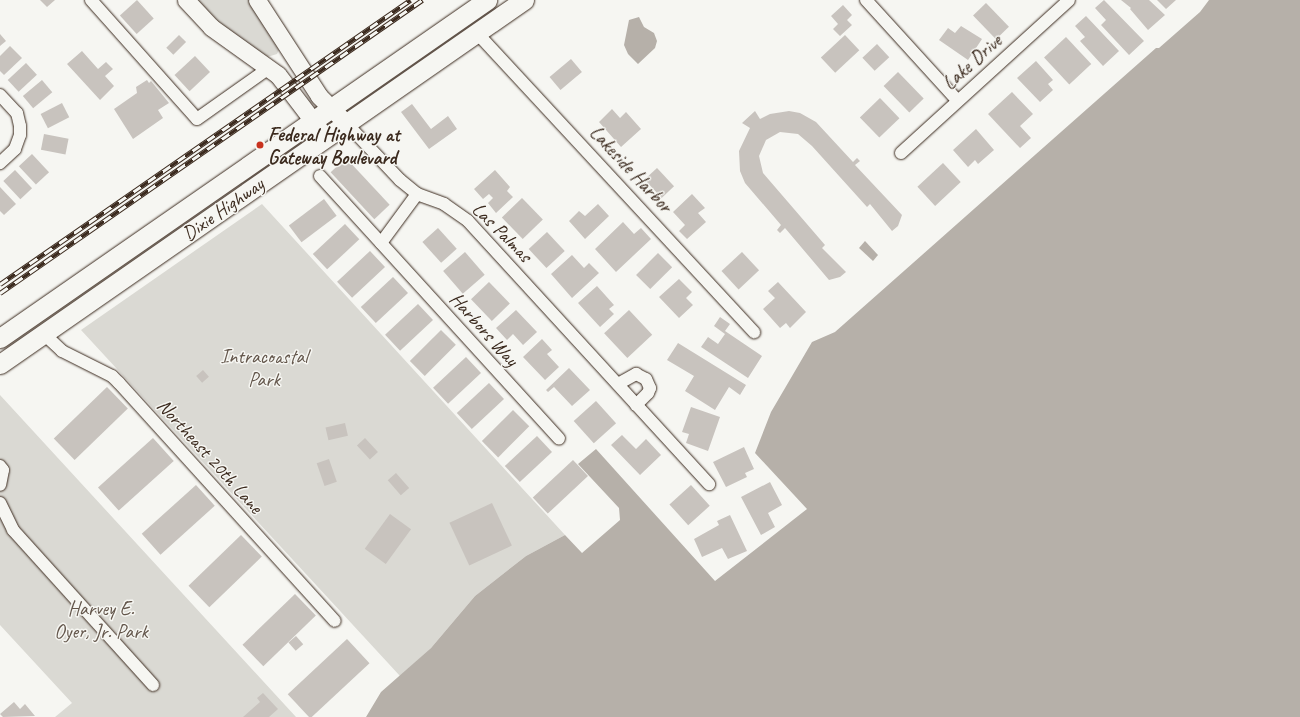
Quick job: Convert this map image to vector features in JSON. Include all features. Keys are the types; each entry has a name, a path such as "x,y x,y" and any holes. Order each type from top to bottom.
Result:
{"main road":[{"path":"186,0 211,27 269,68 282,80 313,123 326,138"},
{"path":"257,0 311,85 331,109 347,124"},
{"name":"Dixie Highway","path":"0,338 313,123 487,0"},
{"name":"Dixie Highway","path":"0,364 524,0"}],"street":[{"path":"91,0 197,119 269,68"},
{"path":"866,0 957,100"},
{"name":"Lake Drive","path":"901,153 957,100 1069,0"},
{"name":"Lakeside Harbor","path":"477,33 754,332"},
{"path":"0,95 16,113 20,126 20,135 15,148 0,163"},
{"name":"Las Palmas","path":"347,124 400,180 417,194 444,204 468,221 709,484"},
{"name":"Harbors Way","path":"320,176 559,439"},
{"path":"381,243 417,194"},
{"name":"Northeast 20th Lane","path":"44,334 62,352 112,376 335,621"},
{"path":"618,384 636,374 646,379 650,388 648,393 636,405"},
{"path":"0,466 3,470 0,485"},
{"path":"0,503 13,530 153,685"}],"green space":[{"path":"195,0 252,0 279,50 277,54 267,57 236,37"},
{"name":"Intracoastal Park","path":"262,204 565,535 526,556 475,596 431,648 400,676 81,330"},
{"name":"Harvey E. Oyer, Jr. Park","path":"0,395 296,717 55,717 72,703 0,625"}],"shaded area":[{"path":"1209,0 1300,0 1300,717 366,717 381,692 431,648 475,596 526,556 565,535 582,553 620,520 619,508 578,464 596,449 715,581 807,509 755,453 771,412 812,342 835,332 1156,48 1159,48 1200,12"},
{"path":"639,17 644,27 654,33 657,41 655,48 638,64 628,54 624,45 629,20"},
{"path":"865,241 878,255 873,261 859,248"}],"building":[{"path":"40,0 55,0 47,7"},
{"path":"137,0 154,19 137,34 120,15"},
{"path":"1104,0 1144,41 1129,55 1101,25 1106,20 1095,8"},
{"path":"1121,0 1149,0 1165,15 1148,30 1130,9 1131,8"},
{"path":"1157,0 1176,0 1166,9"},
{"path":"986,3 1009,27 996,39 973,16"},
{"path":"843,5 852,15 847,20 852,25 840,36 833,29 838,24 831,16"},
{"path":"1086,16 1119,51 1103,66 1080,41 1085,37 1075,26"},
{"path":"961,26 982,39 968,60 939,40 948,28 955,33"},
{"path":"0,34 6,41 0,46"},
{"path":"179,35 186,42 173,55 166,48"},
{"path":"845,35 859,50 835,73 821,58"},
{"path":"1066,37 1091,64 1069,85 1044,57"},
{"path":"877,44 889,57 875,71 862,58"},
{"path":"10,46 22,58 4,75 0,71 0,56"},
{"path":"82,51 98,69 106,62 113,69 105,76 114,86 100,100 67,64"},
{"path":"195,56 210,72 190,91 175,75"},
{"path":"571,59 582,72 560,90 550,77"},
{"path":"1036,61 1053,80 1048,84 1053,90 1040,102 1017,78"},
{"path":"26,63 37,75 19,92 8,80"},
{"path":"898,72 924,99 909,113 884,86"},
{"path":"42,80 52,92 33,108 23,96"},
{"path":"147,80 149,83 151,81 169,103 158,110 163,118 133,139 114,109 137,93 136,87"},
{"path":"1012,92 1033,114 1020,126 1031,138 1020,148 988,114"},
{"path":"880,98 899,118 879,138 860,117"},
{"path":"62,103 69,117 48,128 41,114"},
{"path":"412,104 431,129 448,116 457,129 429,149 401,112"},
{"path":"612,109 620,118 626,112 641,129 621,147 599,122"},
{"path":"755,111 760,119 770,114 789,111 800,113 816,122 853,162 857,158 860,161 855,165 902,215 898,226 892,231 870,204 867,207 812,146 798,134 780,132 766,140 759,156 763,173 825,245 822,248 846,272 840,277 829,280 785,228 780,233 777,230 781,225 745,183 740,171 739,151 750,128 742,123"},
{"path":"976,129 994,150 978,164 975,160 968,167 953,150"},
{"path":"44,134 69,139 65,154 41,150"},
{"path":"32,154 49,172 36,185 19,166"},
{"path":"346,158 390,205 374,219 331,172"},
{"path":"943,163 961,182 935,206 917,187"},
{"path":"657,168 674,186 662,198 645,180"},
{"path":"15,170 32,188 20,199 3,181"},
{"path":"495,170 510,187 507,191 513,197 496,213 488,203 493,198 489,194 483,199 474,189"},
{"path":"0,187 16,204 4,215 0,211"},
{"path":"692,194 705,208 698,213 706,222 687,239 679,231 685,225 673,212"},
{"path":"522,198 543,220 523,239 502,217"},
{"path":"324,199 337,216 301,242 289,225"},
{"path":"598,204 609,216 585,239 569,221 579,211 585,216"},
{"path":"623,222 634,234 641,228 651,239 616,272 595,249"},
{"path":"345,224 359,239 327,269 313,254"},
{"path":"438,228 457,249 441,263 422,242"},
{"path":"547,232 565,251 546,268 529,249"},
{"path":"370,251 385,267 352,298 337,282"},
{"path":"465,252 485,275 463,294 443,271"},
{"path":"742,252 759,270 739,289 722,271"},
{"path":"658,253 672,267 650,289 636,275"},
{"path":"572,255 584,268 589,263 599,273 572,298 551,274"},
{"path":"393,277 408,293 376,323 361,307"},
{"path":"679,279 692,292 686,298 693,305 679,318 659,297"},
{"path":"489,282 510,304 492,321 471,299"},
{"path":"778,282 806,312 790,328 786,323 780,328 763,309 775,298 768,291"},
{"path":"597,286 614,305 609,309 614,314 600,327 578,303"},
{"path":"418,304 433,320 400,351 385,335"},
{"path":"516,310 537,332 523,345 513,334 507,340 496,328"},
{"path":"629,310 652,335 627,358 604,333"},
{"path":"720,317 730,324 725,331 762,356 748,378 701,347 708,337 718,344 725,334 714,326"},
{"path":"441,330 456,345 425,376 410,361"},
{"path":"542,339 552,350 547,354 559,367 545,380 523,357"},
{"path":"678,343 746,385 740,395 729,387 715,410 685,391 694,376 667,360"},
{"path":"466,357 481,373 448,404 433,388"},
{"path":"569,368 590,390 572,406 554,387 548,392 546,390"},
{"path":"203,370 209,377 202,383 196,376"},
{"path":"489,383 504,399 472,429 457,413"},
{"path":"107,387 128,409 75,460 54,438"},
{"path":"596,401 616,423 594,443 574,421"},
{"path":"691,407 720,417 708,451 686,443 689,434 682,432"},
{"path":"513,410 529,426 498,457 482,441"},
{"path":"345,423 348,436 328,440 326,427"},
{"path":"622,435 636,449 646,439 661,455 640,475 611,445"},
{"path":"537,436 552,452 520,482 505,466"},
{"path":"153,438 174,461 119,511 98,488"},
{"path":"365,438 378,452 370,459 357,446"},
{"path":"744,447 754,469 745,473 747,477 726,487 713,462"},
{"path":"329,459 337,482 325,486 317,463"},
{"path":"573,460 588,476 548,514 533,498"},
{"path":"396,473 409,488 401,495 388,480"},
{"path":"770,482 782,505 768,513 775,527 761,535 741,497"},
{"path":"196,485 215,506 160,555 142,534"},
{"path":"691,485 710,506 688,525 669,504"},
{"path":"492,503 512,546 469,565 449,523"},
{"path":"390,514 411,529 386,564 365,549"},
{"path":"730,515 747,551 728,559 722,548 702,557 694,539 719,525 717,521"},
{"path":"241,535 262,557 209,607 188,586"},
{"path":"295,594 316,616 263,666 242,645"},
{"path":"296,636 303,644 296,651 288,643"},
{"path":"347,639 370,663 312,717 309,717 288,694"},
{"path":"263,693 278,709 269,717 243,717 260,702 257,698"},
{"path":"14,702 20,709 25,704 35,716 3,717 0,714"}],"railway":[{"path":"0,284 410,0"},
{"path":"0,293 422,0"}],"place":[{"name":"Federal Highway at Gateway Boulevard","path":"260,145"}]}
